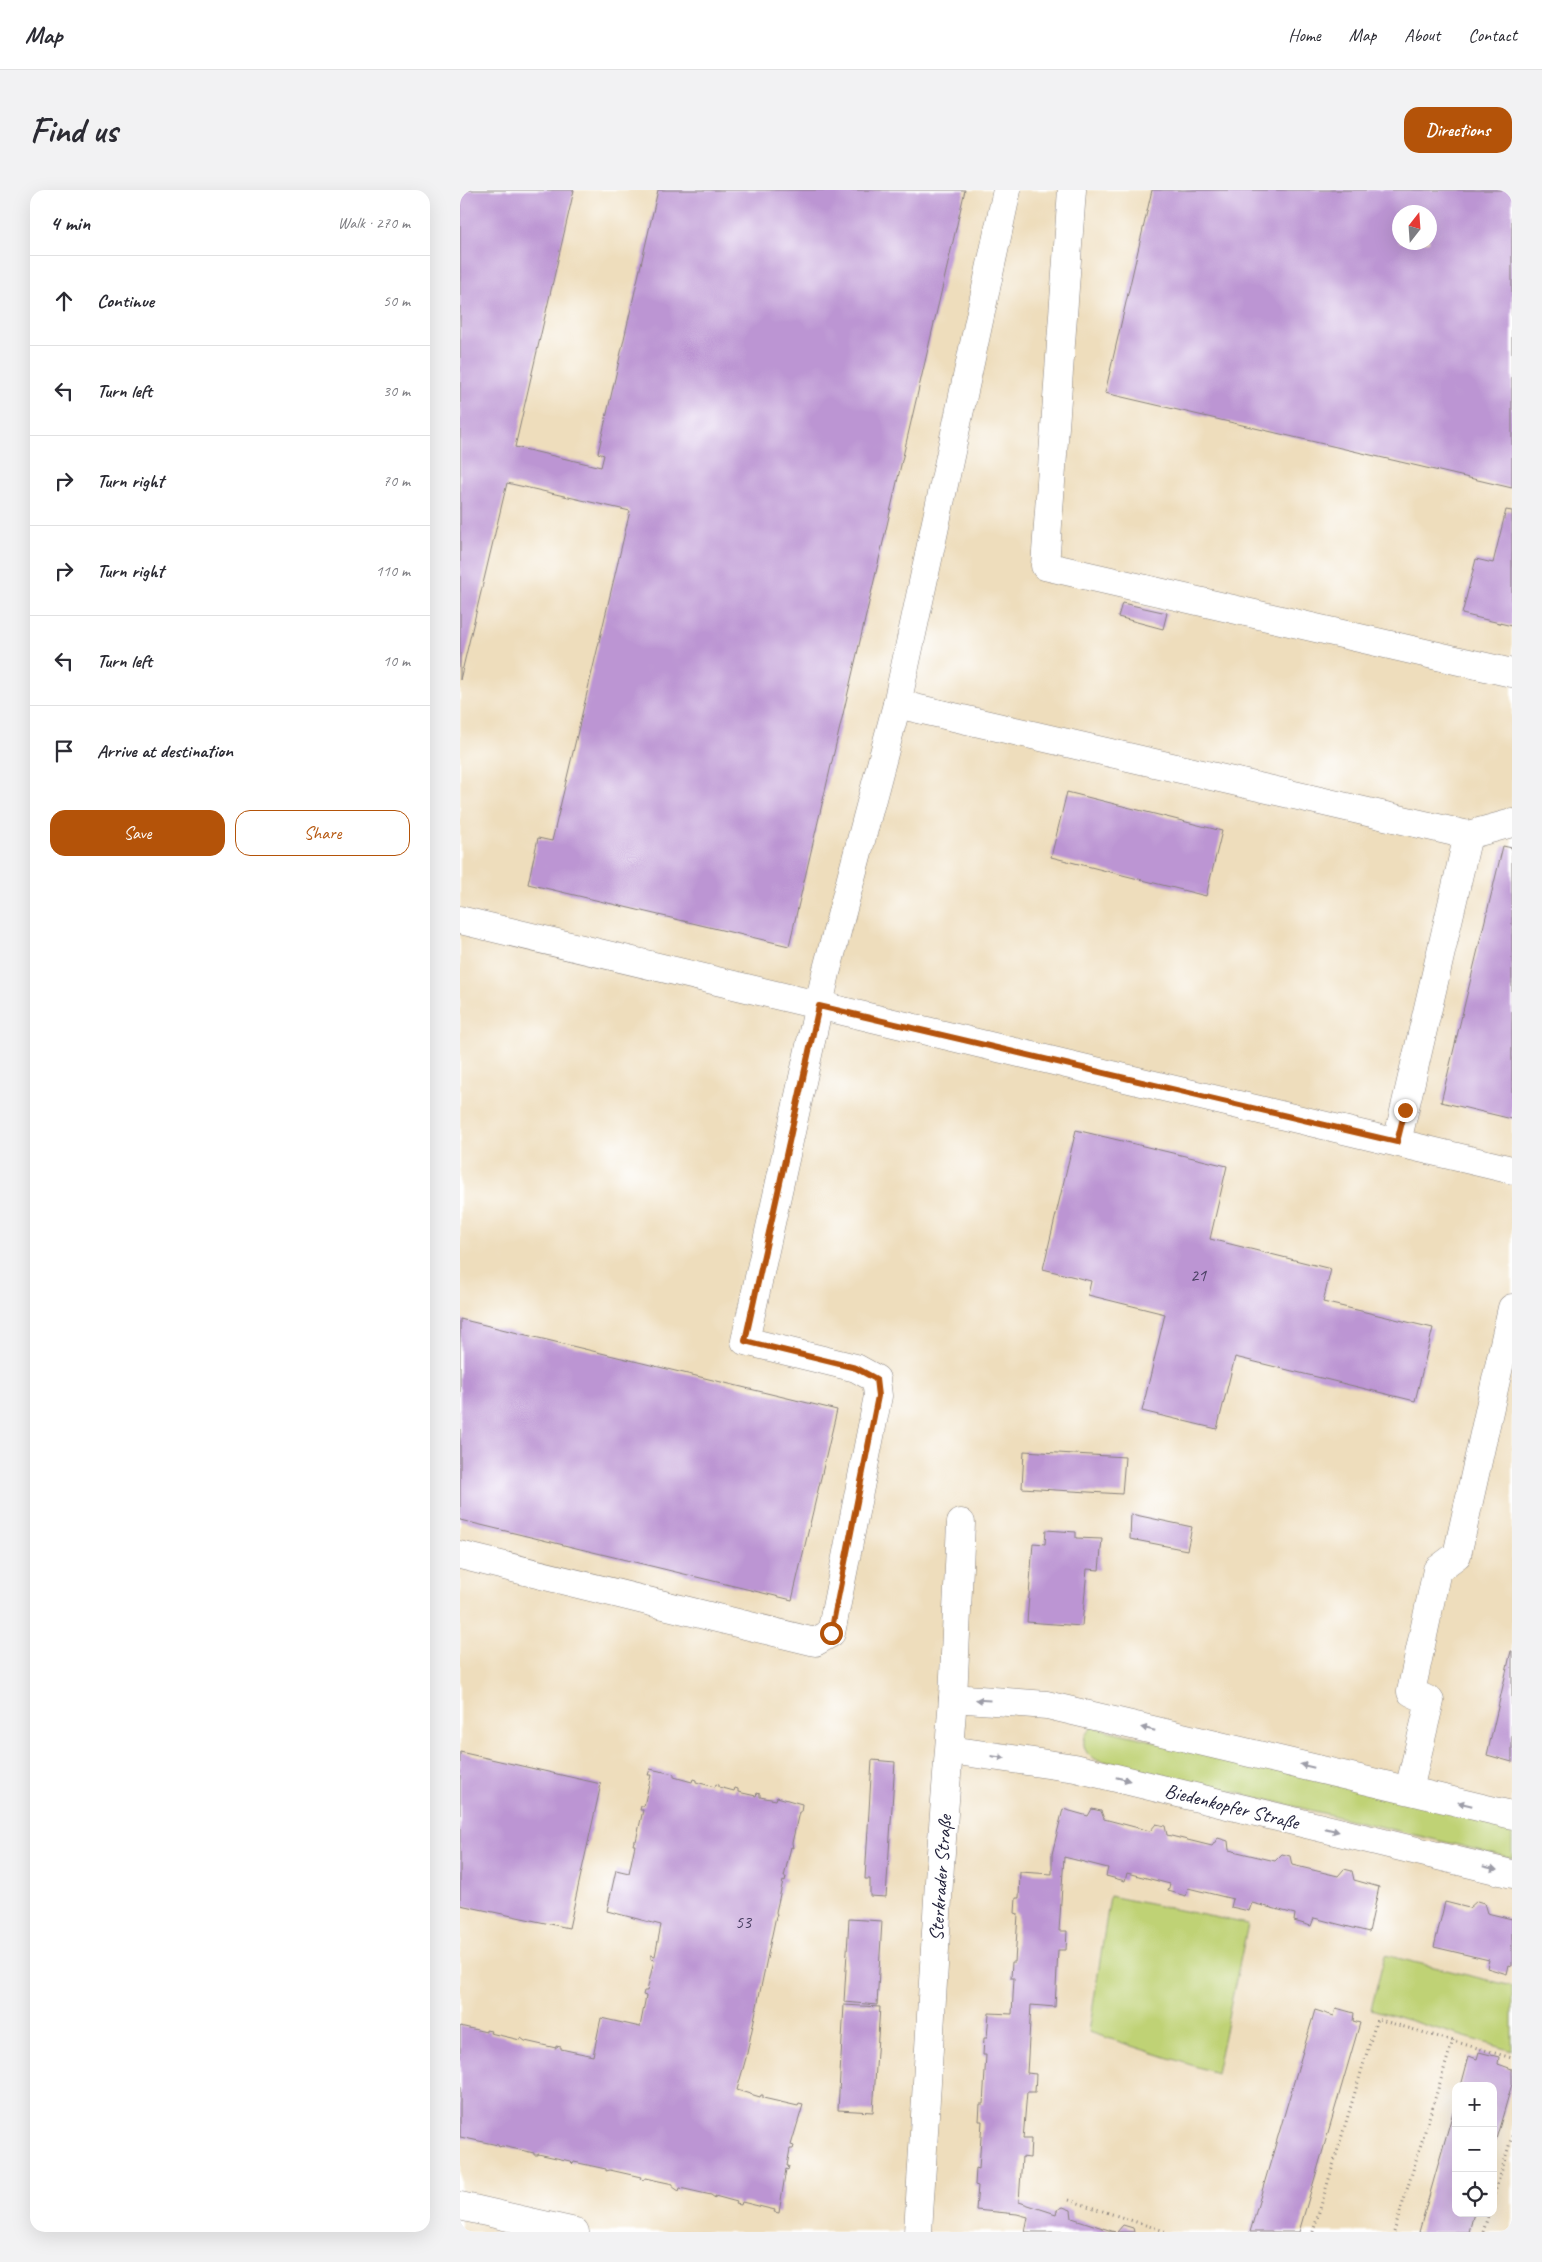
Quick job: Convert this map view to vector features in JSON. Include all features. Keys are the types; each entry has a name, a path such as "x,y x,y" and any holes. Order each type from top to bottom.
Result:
{"street":[{"path":"460,1555 814,1642 831,1633 878,1396 876,1379 856,1368 745,1341 828,963 897,704 1007,190"},
{"path":"1072,190 1045,566 1512,673"},
{"path":"897,704 1468,835 1512,823"},
{"path":"1397,1142 1468,835"},
{"path":"460,920 1512,1170"},
{"path":"1408,1790 1430,1701 1411,1692 1437,1570 1457,1555 1512,1308"},
{"name":"Sterkrader Straße","path":"918,2232 940,1865 950,1750 961,1523"},
{"path":"953,1698 1047,1705 1512,1815"},
{"name":"Biedenkopfer Straße","path":"950,1750 1076,1768 1512,1874"},
{"path":"460,2206 575,2232"}],"path":[{"path":"1313,2232 1378,2018 1512,2058"},
{"path":"1394,2232 1453,2040"},
{"path":"1497,2186 1512,2136"},
{"path":"1068,2200 1168,2232"},
{"path":"1483,2232 1488,2217"}],"green space":[{"path":"1093,1727 1512,1824 1512,1858 1095,1759 1087,1753 1084,1744 1086,1735"},
{"path":"1110,1896 1248,1924 1216,2073 1089,2032"},
{"path":"1385,1955 1512,1986 1512,2051 1371,2009"}],"building":[{"path":"460,190 574,190 515,447 601,467 604,455 598,453 658,190 965,190 789,946 528,884 538,838 552,841 630,511 507,483 460,680"},
{"path":"1152,190 1512,190 1512,488 1105,393"},
{"path":"1506,510 1512,511 1512,626 1462,614 1476,559 1493,563"},
{"path":"1122,603 1167,613 1163,629 1118,617"},
{"path":"1067,792 1222,831 1206,896 1051,857"},
{"path":"1503,846 1512,848 1512,1119 1441,1102"},
{"path":"1076,1130 1227,1166 1210,1239 1331,1269 1323,1302 1433,1328 1415,1401 1235,1357 1217,1429 1142,1411 1165,1314 1088,1295 1091,1281 1043,1269"},
{"path":"460,1319 837,1410 792,1600 460,1520"},
{"path":"1024,1451 1125,1457 1122,1494 1022,1488"},
{"path":"1131,1514 1192,1527 1187,1550 1130,1539"},
{"path":"1046,1530 1076,1532 1076,1538 1102,1539 1099,1570 1087,1569 1082,1626 1027,1622 1033,1543 1045,1544"},
{"path":"1512,1651 1512,1762 1487,1755"},
{"path":"460,1752 601,1784 569,1928 460,1905"},
{"path":"872,1760 895,1762 886,1897 870,1896 870,1879 865,1879"},
{"path":"650,1769 674,1774 674,1777 692,1782 693,1779 696,1782 715,1787 716,1784 719,1787 734,1791 735,1788 738,1789 738,1792 756,1796 757,1793 760,1794 760,1797 776,1800 777,1797 802,1804 792,1843 793,1848 791,1847 784,1877 786,1877 785,1882 783,1881 776,1912 777,1916 746,2058 737,2090 760,2097 763,2095 763,2098 798,2106 799,2104 803,2105 791,2145 794,2146 793,2149 790,2149 787,2166 789,2166 788,2170 786,2169 779,2213 774,2212 775,2210 742,2202 741,2205 736,2204 737,2202 680,2188 679,2191 673,2187 673,2184 645,2178 644,2180 640,2179 641,2177 610,2170 606,2171 606,2169 574,2162 573,2164 570,2161 538,2154 534,2155 534,2153 499,2147 498,2145 460,2137 460,2026 486,2032 486,2030 491,2031 490,2033 520,2040 521,2038 525,2041 556,2048 556,2046 561,2047 561,2049 593,2056 601,2018 640,2027 646,1996 643,1995 644,1991 647,1991 654,1960 651,1959 651,1955 655,1956 661,1925 607,1911 616,1870 629,1873 635,1845 633,1845 634,1841 636,1841 643,1810 640,1810 641,1806 644,1806 651,1775 648,1775"},
{"path":"1063,1809 1088,1816 1092,1809 1101,1811 1104,1819 1150,1831 1156,1824 1165,1826 1167,1835 1212,1846 1218,1838 1228,1841 1229,1850 1275,1861 1282,1854 1290,1856 1292,1865 1338,1876 1344,1869 1352,1871 1354,1880 1379,1887 1369,1932 1314,1918 1311,1926 1294,1921 1295,1914 1252,1903 1249,1911 1231,1907 1233,1899 1188,1888 1186,1896 1168,1891 1170,1884 1127,1873 1125,1881 1106,1876 1108,1868 1064,1857 1059,1931 1067,1931 1066,1950 1058,1950 1055,2007 1031,2005 1027,2073 1036,2074 1035,2092 1027,2092 1023,2139 1031,2139 1030,2158 1022,2157 1019,2202 1056,2214 1057,2210 1063,2207 1071,2210 1072,2218 1115,2232 1025,2232 1028,2217 1017,2214 976,2210 978,2186 975,2185 976,2168 979,2169 982,2121 979,2121 980,2104 983,2104 986,2055 983,2055 984,2038 987,2038 989,2013 1012,2014 1014,1978 1011,1978 1012,1962 1015,1962 1018,1914 1015,1913 1016,1898 1019,1898 1020,1872 1052,1874 1052,1854"},
{"path":"1477,1901 1484,1903 1487,1913 1512,1919 1512,1966 1509,1965 1507,1974 1487,1968 1489,1960 1434,1947 1445,1902 1469,1908"},
{"path":"849,1919 882,1921 877,2005 844,2002"},
{"path":"844,2005 880,2007 873,2112 838,2110"},
{"path":"1336,2008 1354,2013 1353,2021 1360,2023 1299,2232 1250,2232 1315,2010 1334,2016"},
{"path":"1479,2052 1499,2057 1498,2064 1512,2069 1512,2084 1497,2136 1497,2082 1462,2082 1469,2056 1477,2059"},
{"path":"1452,2116 1452,2217 1473,2217 1469,2232 1419,2232"},
{"path":"1123,2225 1133,2228 1134,2232 1117,2232"}],"route":[{"path":"831,1633 878,1396 876,1379 856,1368 745,1341 819,1006 1397,1142 1405,1110"}]}
